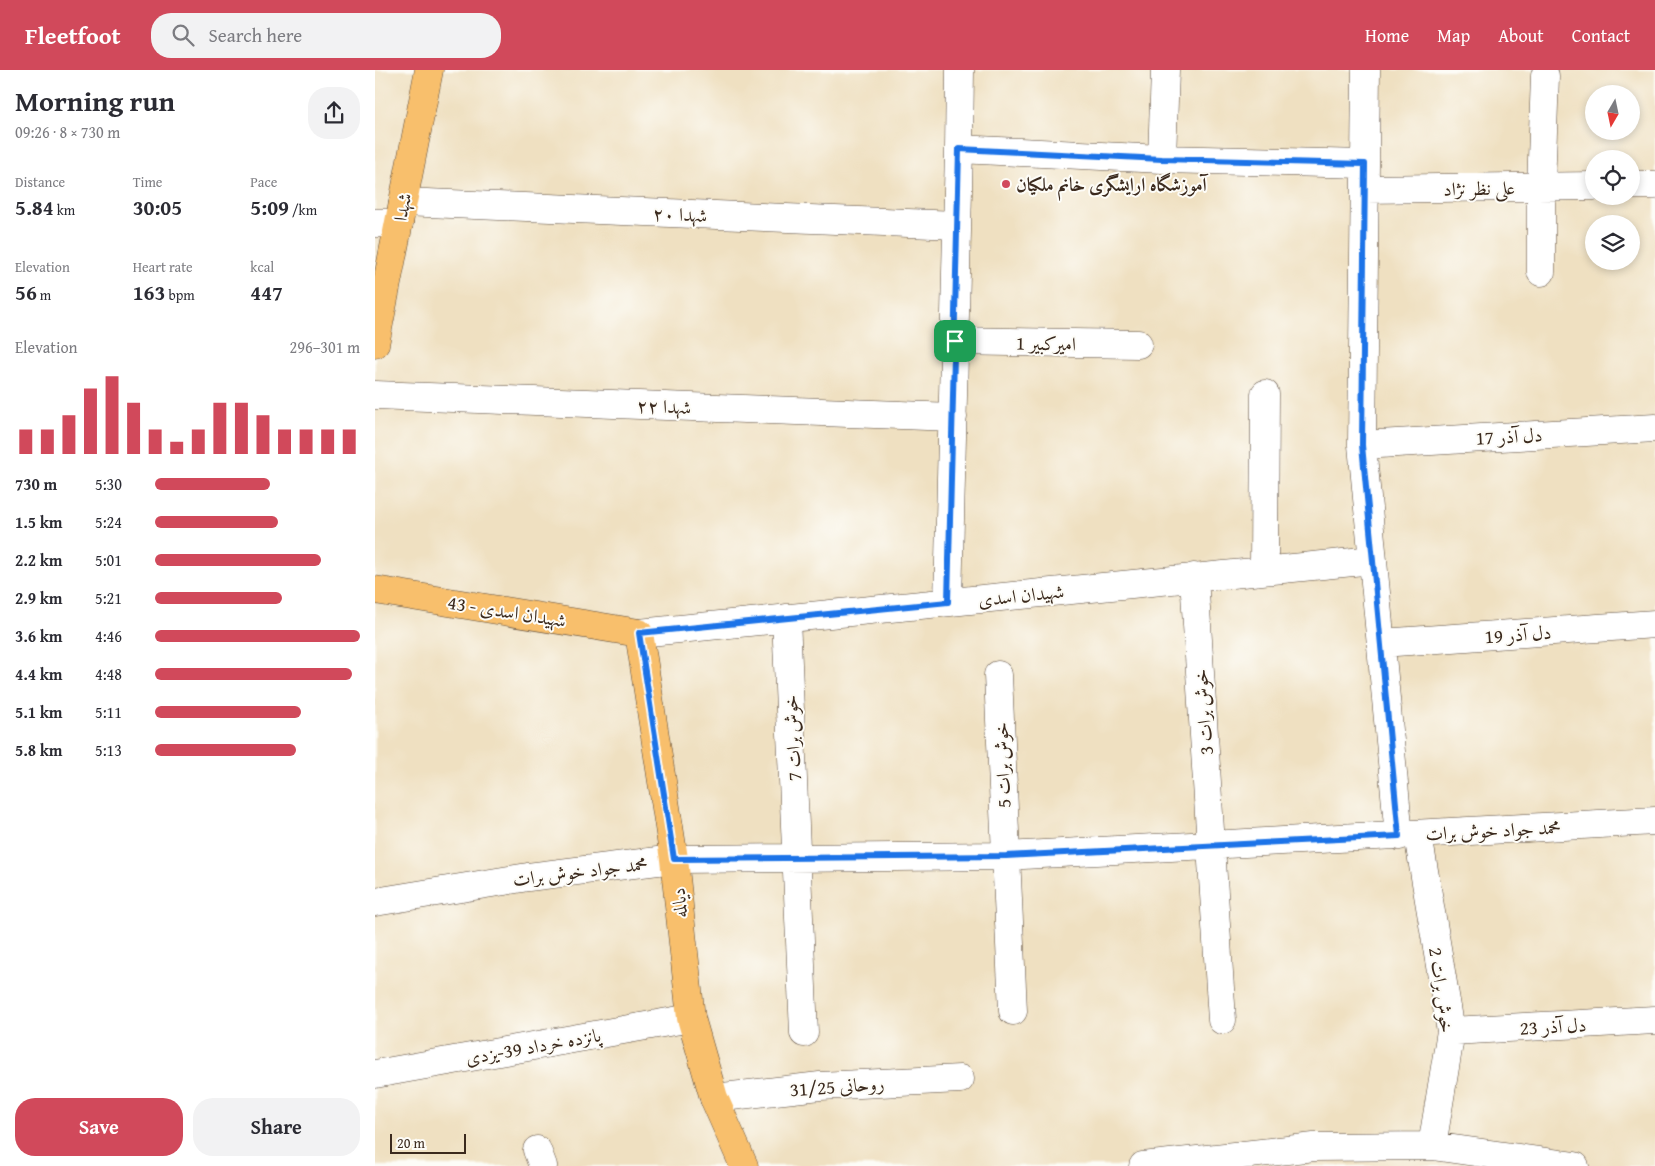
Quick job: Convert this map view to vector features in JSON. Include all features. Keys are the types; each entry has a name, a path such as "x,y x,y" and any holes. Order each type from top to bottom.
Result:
{"main road":[{"name":"شهدا","path":"375,344 392,216 429,70"},
{"name":"شهیدان اسدی - 43","path":"375,590 639,633"},
{"name":"دیالمه","path":"639,633 674,859 691,1018 714,1098 743,1166"}],"street":[{"path":"948,602 960,70"},
{"path":"1162,159 1165,70"},
{"name":"خوش برات 2","path":"1366,70 1362,445 1381,644 1408,835 1451,1031 1432,1146"},
{"path":"1541,272 1541,186 1545,76"},
{"name":"علی نظر نژاد","path":"959,149 1162,159 1365,177 1541,186 1585,186"},
{"path":"1640,185 1655,185"},
{"name":"شهدا ۲۰","path":"392,216 957,225"},
{"name":"امیرکبیر 1","path":"955,341 1138,344"},
{"path":"1264,570 1265,394"},
{"name":"شهدا ۲۲","path":"375,396 953,417"},
{"name":"دل آذر 17","path":"1362,445 1655,428"},
{"name":"شهیدان اسدی","path":"639,633 1373,560"},
{"name":"خوش برات 3","path":"1194,578 1222,1020"},
{"name":"خوش برات 7","path":"786,618 804,1033"},
{"name":"دل آذر 19","path":"1381,644 1655,624"},
{"name":"خوش برات 5","path":"999,675 1013,1011"},
{"name":"محمد جواد خوش برات","path":"375,902 528,877 674,859 1006,856 1655,821"},
{"name":"پانزده خرداد 39-یزدی","path":"375,1074 691,1018"},
{"name":"دل آذر 23","path":"1451,1031 1655,1020"},
{"name":"روحانی 31/25","path":"714,1098 820,1086 960,1079"},
{"path":"1143,1166 1189,1163 1314,1147 1432,1146 1536,1163 1575,1166"}],"place":[{"name":"آموزشگاه ارایشگری خانم ملکیان","path":"1006,184"}],"route":[{"path":"959,149 1162,159 1365,164 1362,445 1399,836 1006,856 674,859 639,633 948,602 955,341 959,149"}]}
